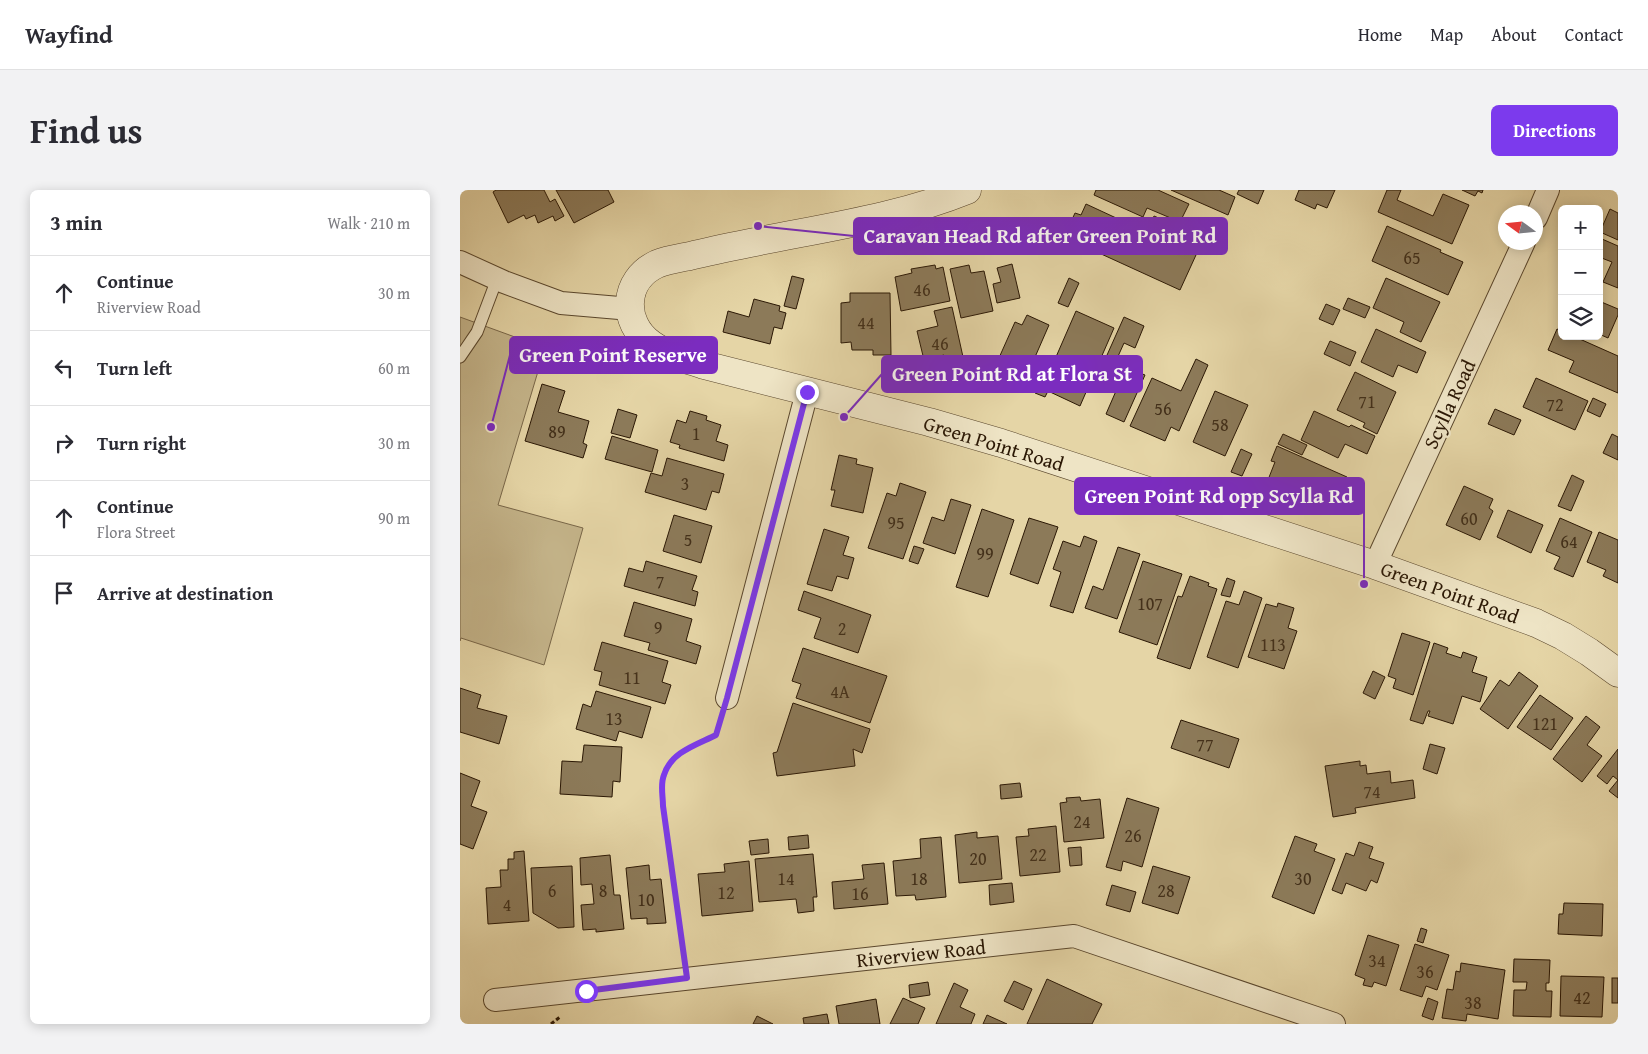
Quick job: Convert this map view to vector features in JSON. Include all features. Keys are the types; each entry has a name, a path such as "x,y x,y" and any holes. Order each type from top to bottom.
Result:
{"street":[{"path":"460,262 497,279 561,303 631,310 629,300 634,286 640,277 658,264 739,245 866,220 927,204 967,190"},
{"path":"1542,205 1548,190"},
{"name":"Scylla Road","path":"1375,565 1520,250"},
{"name":"Green Point Road","path":"631,310 632,320 643,337 661,350 704,365 928,422 1001,443 1375,565 1536,623 1563,636 1618,673"},
{"path":"727,698 807,392"},
{"name":"Riverview Road","path":"495,1000 1074,936 1334,1024"}],"lane":[{"path":"460,357 477,332 497,279"}],"path":[{"path":"687,978 663,806 662,786 664,774 677,754 716,735 727,698"}],"shaded area":[{"path":"460,317 545,348 498,505 583,528 544,665 461,638 460,641"}],"building":[{"path":"496,190 544,190 550,202 555,199 564,216 555,221 553,216 538,223 535,215 526,219 524,215 508,223 493,192"},
{"path":"556,190 608,190 614,202 574,223"},
{"path":"1096,190 1158,190 1189,204 1180,222 1147,208 1143,217 1094,195"},
{"path":"1171,190 1219,190 1235,197 1228,215"},
{"path":"1239,190 1264,190 1258,204 1237,194"},
{"path":"1299,190 1335,190 1327,208 1317,204 1315,209 1295,200"},
{"path":"1387,190 1401,190 1397,200 1433,216 1443,194 1469,205 1452,244 1378,212"},
{"path":"1462,190 1483,190 1482,193 1478,191 1475,196"},
{"path":"1086,204 1196,255 1180,290 1064,237 1075,213 1081,215"},
{"path":"1610,209 1618,213 1618,240 1603,233 1603,225"},
{"path":"1154,216 1175,225 1169,238 1148,229"},
{"path":"1387,226 1463,262 1448,295 1372,261"},
{"path":"1603,239 1618,246 1618,288 1603,282 1612,262 1603,259"},
{"path":"1012,264 1020,298 997,303 993,284 1001,282 997,268"},
{"path":"935,265 936,269 943,267 950,301 901,311 895,277 912,273 911,269"},
{"path":"969,265 971,273 984,271 993,311 961,318 950,269"},
{"path":"792,276 804,279 796,309 784,306"},
{"path":"1069,278 1079,283 1068,307 1058,303"},
{"path":"1386,278 1440,302 1421,342 1400,332 1404,322 1373,308"},
{"path":"850,293 890,293 891,355 873,355 873,350 852,350 851,342 841,343 841,303 850,302"},
{"path":"1348,298 1370,307 1365,318 1343,309"},
{"path":"754,299 780,306 779,311 786,313 782,329 774,327 770,344 723,332 728,311 749,317"},
{"path":"1603,303 1618,309 1618,315 1608,338 1603,336"},
{"path":"1326,304 1340,310 1333,325 1319,319"},
{"path":"952,307 965,366 948,370 944,355 924,360 917,331 938,326 934,311"},
{"path":"1076,311 1114,328 1080,406 1048,391 1045,397 1035,393 1044,371 1049,373"},
{"path":"1027,315 1049,325 1025,380 1012,373 1010,377 994,369 1015,322 1022,325"},
{"path":"1124,317 1144,326 1135,348 1124,343 1115,363 1145,375 1124,422 1106,414 1116,391 1095,382"},
{"path":"1376,329 1426,352 1417,373 1398,365 1393,377 1361,362"},
{"path":"1557,329 1558,340 1582,340 1618,356 1618,393 1569,372 1574,361 1548,350"},
{"path":"1330,341 1356,352 1350,366 1324,354"},
{"path":"1196,359 1208,365 1179,431 1171,427 1165,441 1130,426 1152,378 1181,391"},
{"path":"1355,372 1396,392 1377,434 1363,427 1365,423 1337,410"},
{"path":"1536,378 1588,401 1575,430 1523,407"},
{"path":"542,384 565,391 558,412 589,421 583,443 587,445 583,458 525,441"},
{"path":"1215,391 1248,405 1225,456 1193,442"},
{"path":"1593,398 1606,404 1600,417 1587,411"},
{"path":"618,409 637,415 630,438 611,433"},
{"path":"1495,409 1521,420 1514,435 1488,424"},
{"path":"690,411 707,416 706,420 721,425 716,441 728,445 724,461 679,448 680,445 670,442 677,420 686,423"},
{"path":"1314,411 1349,427 1351,425 1375,436 1367,454 1345,444 1338,458 1301,440"},
{"path":"1283,434 1307,445 1302,455 1278,444"},
{"path":"1612,434 1618,437 1618,460 1603,453"},
{"path":"612,436 658,450 652,472 605,459"},
{"path":"1277,446 1347,477 1339,495 1319,486 1311,505 1266,485 1275,462 1271,461"},
{"path":"1241,449 1252,454 1242,476 1231,472"},
{"path":"839,455 857,459 856,464 873,468 863,513 831,506 835,490 831,490"},
{"path":"667,458 724,474 719,493 712,491 706,510 645,492 651,473 662,476"},
{"path":"1572,475 1584,481 1571,511 1558,506"},
{"path":"900,483 926,492 903,559 868,548 887,493 896,496"},
{"path":"1464,486 1493,499 1489,508 1493,511 1480,540 1446,525"},
{"path":"951,499 971,505 955,554 923,543 932,517 944,521"},
{"path":"982,509 1014,520 988,597 956,587"},
{"path":"1508,510 1543,525 1531,553 1497,537"},
{"path":"674,515 712,526 701,563 663,551"},
{"path":"1029,518 1058,527 1038,584 1010,574"},
{"path":"1560,518 1592,532 1573,577 1554,569 1560,557 1546,551"},
{"path":"824,529 849,537 843,555 854,558 848,579 837,576 832,591 807,584"},
{"path":"1599,532 1618,540 1618,583 1603,576 1606,570 1587,562"},
{"path":"1084,536 1097,541 1073,613 1050,606 1061,572 1053,569 1063,541 1080,547"},
{"path":"914,546 924,549 918,564 909,561"},
{"path":"1118,547 1140,554 1117,619 1085,608 1093,586 1103,590"},
{"path":"646,561 697,576 692,590 698,592 695,606 624,586 629,568 643,572"},
{"path":"1143,561 1182,574 1157,645 1119,632"},
{"path":"1190,576 1209,583 1208,586 1217,589 1190,669 1157,658 1178,596 1182,597"},
{"path":"1227,578 1235,581 1230,597 1221,595"},
{"path":"804,591 871,615 858,653 814,638 821,618 798,610"},
{"path":"1244,591 1262,598 1238,668 1207,657 1226,601 1239,605"},
{"path":"634,602 692,619 686,641 701,646 696,664 648,650 650,643 624,636"},
{"path":"1278,603 1294,608 1288,628 1297,631 1284,669 1248,657 1266,604 1277,607"},
{"path":"1402,633 1430,642 1413,695 1393,688 1396,679 1388,676"},
{"path":"602,642 668,661 662,682 671,685 665,704 599,685 602,672 594,670"},
{"path":"1434,643 1448,648 1446,653 1461,658 1463,652 1477,657 1472,672 1487,677 1480,702 1462,696 1453,724 1428,716 1430,711 1428,711 1423,724 1410,720"},
{"path":"803,648 887,676 870,723 796,698 801,684 792,681"},
{"path":"1373,671 1385,677 1375,699 1363,693"},
{"path":"1519,672 1538,686 1508,729 1480,709 1500,680 1509,686"},
{"path":"460,688 481,695 477,708 507,716 499,744 460,732"},
{"path":"596,691 651,707 642,738 619,731 616,741 576,729 583,704 591,707"},
{"path":"1540,695 1573,718 1551,750 1517,727"},
{"path":"793,703 870,729 862,753 853,749 855,766 777,776 773,753 777,752"},
{"path":"1586,716 1600,727 1587,745 1602,756 1582,782 1553,759"},
{"path":"1181,720 1239,739 1229,768 1171,748"},
{"path":"1430,744 1445,748 1437,774 1423,769"},
{"path":"584,745 622,747 620,782 613,781 612,797 560,794 562,761 582,762"},
{"path":"1618,749 1618,780 1613,776 1607,784 1597,776"},
{"path":"1360,761 1360,766 1366,765 1367,774 1390,771 1391,783 1413,780 1415,798 1355,808 1356,813 1333,817 1325,766"},
{"path":"460,773 480,781 471,806 487,812 473,849 460,844"},
{"path":"1618,780 1618,798 1609,791"},
{"path":"1020,783 1022,797 1001,799 1000,785"},
{"path":"1080,797 1081,801 1100,799 1104,838 1064,842 1060,803 1067,802 1066,798"},
{"path":"1127,798 1159,808 1142,867 1123,861 1121,871 1106,867"},
{"path":"1056,826 1060,872 1020,876 1016,837 1029,836 1028,829"},
{"path":"977,832 977,838 998,836 1002,879 959,883 955,835"},
{"path":"808,835 809,848 789,850 788,837"},
{"path":"1295,836 1317,844 1314,851 1335,859 1314,914 1272,897"},
{"path":"941,837 946,897 916,900 915,895 896,896 893,861 921,858 920,839"},
{"path":"768,839 769,853 751,855 749,841"},
{"path":"1359,842 1373,847 1369,858 1384,863 1377,883 1371,880 1366,891 1346,883 1342,894 1332,890 1346,853 1354,856"},
{"path":"1081,847 1082,865 1070,866 1068,848"},
{"path":"524,851 529,921 488,924 486,888 501,887 500,870 508,870 508,859 514,859 514,852"},
{"path":"813,854 817,897 813,897 814,911 798,913 796,899 759,902 755,859"},
{"path":"610,855 614,895 620,895 624,929 596,932 596,929 583,930 581,905 594,904 592,884 581,885 580,858"},
{"path":"749,861 753,911 702,916 698,874 725,872 724,864"},
{"path":"884,863 888,904 834,909 832,882 864,879 862,865"},
{"path":"649,865 650,880 661,879 666,923 647,924 647,918 631,919 626,868"},
{"path":"572,866 574,927 558,928 533,913 531,868"},
{"path":"1153,866 1190,877 1178,914 1142,903"},
{"path":"1012,883 1014,902 990,905 989,885"},
{"path":"1112,885 1136,892 1130,912 1106,905"},
{"path":"1564,903 1603,904 1602,936 1558,934 1559,914 1563,914"},
{"path":"1421,928 1427,930 1423,943 1417,941"},
{"path":"1368,935 1399,945 1386,986 1374,982 1372,987 1363,985 1365,979 1355,975"},
{"path":"1415,944 1449,955 1437,990 1426,986 1422,997 1400,990"},
{"path":"1514,959 1550,960 1549,983 1546,983 1546,991 1552,991 1551,1017 1513,1016 1514,990 1526,990 1527,982 1513,982"},
{"path":"1461,963 1505,970 1498,1019 1467,1014 1466,1021 1442,1018 1447,989 1453,990 1456,971 1460,972"},
{"path":"1561,976 1604,977 1602,1017 1560,1016"},
{"path":"1612,978 1618,978 1618,1003 1612,1003"},
{"path":"1047,979 1102,1004 1092,1024 1027,1024"},
{"path":"1014,981 1032,989 1023,1010 1004,1001"},
{"path":"928,982 930,995 910,998 909,985"},
{"path":"954,983 968,990 960,1007 975,1014 971,1024 936,1024"},
{"path":"903,998 925,1008 918,1024 890,1024"},
{"path":"1428,998 1438,1002 1433,1020 1422,1016"},
{"path":"876,999 880,1024 839,1024 836,1006"},
{"path":"827,1014 829,1024 804,1024 803,1018"},
{"path":"987,1015 1007,1024 983,1024"},
{"path":"757,1016 773,1024 753,1024"}],"place":[{"name":"Caravan Head Rd after Green Point Rd","path":"758,226"},
{"name":"Green Point Rd at Flora St","path":"844,417"},
{"name":"Green Point Reserve","path":"491,427"},
{"name":"Green Point Rd opp Scylla Rd","path":"1364,584"}],"route":[{"path":"586,991 687,978 663,806 662,786 664,774 677,754 716,735 807,392"}]}
